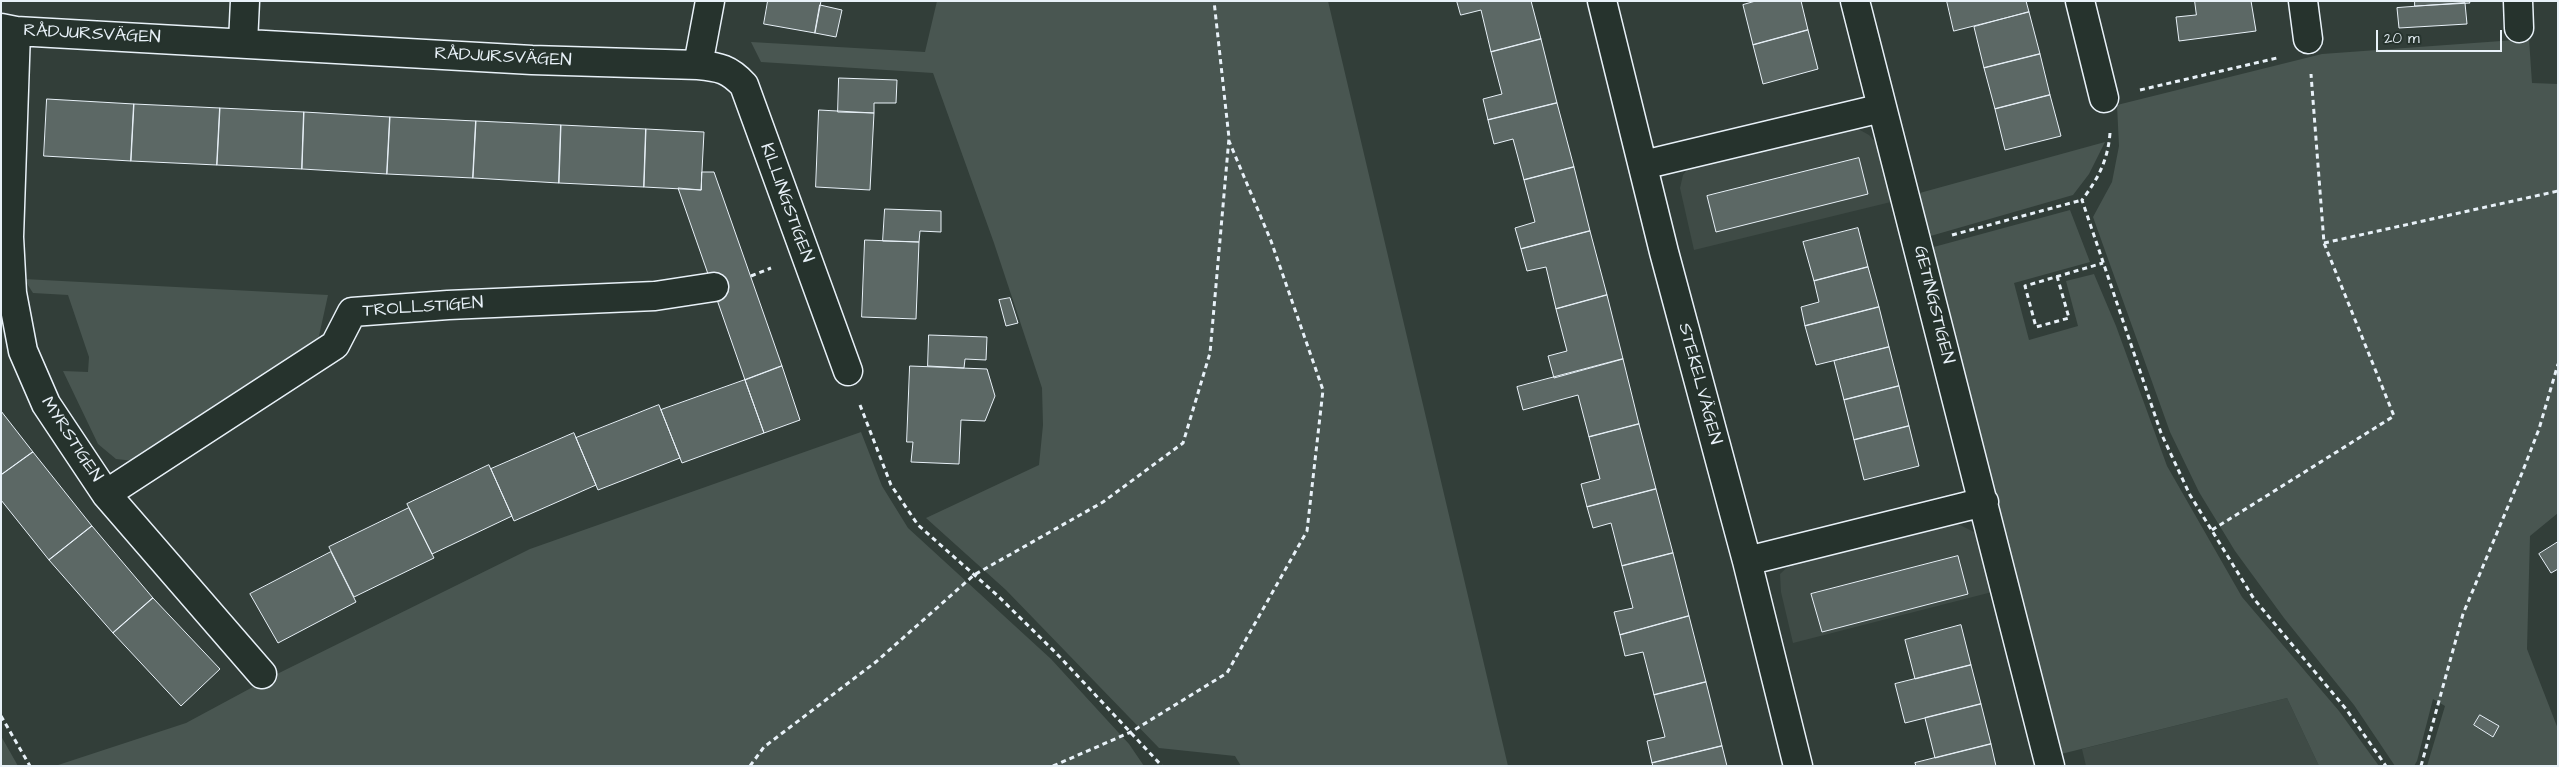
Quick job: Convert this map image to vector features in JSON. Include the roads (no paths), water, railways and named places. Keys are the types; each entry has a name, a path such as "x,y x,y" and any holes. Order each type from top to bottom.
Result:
{"street":[{"path":"243,44 246,1"},
{"path":"698,65 710,1"},
{"name":"STEKELVÄGEN","path":"1602,1 1664,252 1747,561 1798,766"},
{"name":"GETINGSTIGEN","path":"1855,1 2050,766"},
{"path":"2080,1 2104,98"},
{"path":"2303,1 2308,38"},
{"path":"2518,1 2519,28"},
{"name":"RÅDJURSVÄGEN","path":"9,30 532,60 698,65"},
{"name":"MYRSTIGEN","path":"9,30 9,237 12,293 23,351 46,404 106,494 262,674"},
{"name":"KILLINGSTIGEN","path":"698,65 717,67 733,73 744,85 848,371"},
{"path":"1643,164 1882,108"},
{"name":"TROLLSTIGEN","path":"106,494 334,345 352,312 448,305 655,296 714,287"},
{"path":"1747,561 1984,502"}]}
